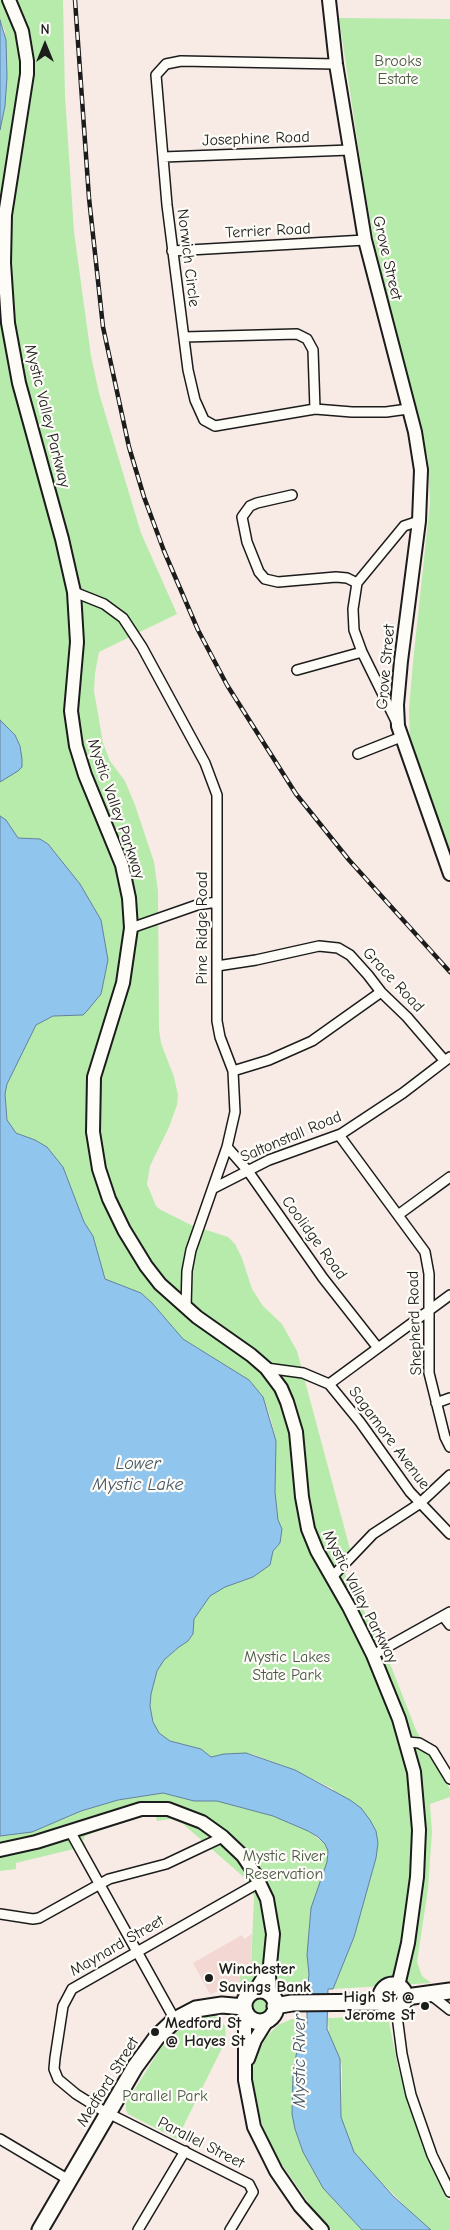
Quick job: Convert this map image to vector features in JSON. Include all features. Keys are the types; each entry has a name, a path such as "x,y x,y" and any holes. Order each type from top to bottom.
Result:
{"main road":[{"name":"Mystic Valley Parkway","path":"9,0 22,31 27,61 27,74 5,215 4,263 8,323 19,383 62,539 74,592 77,642 72,711 76,746 85,775 122,865 129,898 131,928 123,983 94,1078 93,1132 104,1186 124,1230 146,1266 160,1284 186,1308 266,1368 284,1395 292,1418 298,1448 305,1515 313,1542 373,1655 407,1742 416,1790 419,1853 400,1997"},
{"name":"Grove Street","path":"329,0 336,64 365,240 408,409 421,470 419,521 397,705 399,732 450,874"},
{"path":"0,1850 30,1844 132,1811 160,1808 176,1811 192,1818 223,1837 243,1856 260,1882 272,1918 273,1941 267,2003 245,2069"},
{"path":"400,1997 392,1986 384,1990 380,1996 381,2002 388,2008 400,1997 430,1995 450,1991"},
{"path":"322,2230 292,2194 263,2148 254,2127 245,2069 246,1998 267,2003 381,2002"},
{"name":"Medford Street","path":"40,2230 149,2047 175,2020 196,2010 213,2005 245,2010 249,2018 256,2021 267,2003"}],"street":[{"name":"Norwich Circle","path":"336,64 181,62 166,64 156,75 172,251 188,370 195,400 204,420 215,426 315,409 352,412 386,412 408,409"},
{"name":"Josephine Road","path":"163,157 350,150"},
{"name":"Terrier Road","path":"172,251 365,240"},
{"path":"184,337 297,334 307,339 313,350 315,409"},
{"path":"292,496 257,502 250,506 242,516 247,542 259,572 265,579 278,582 336,576 347,578 357,583"},
{"name":"Grove Street","path":"399,732 362,652 354,630 352,609 357,583 404,526 419,521"},
{"name":"Pine Ridge Road","path":"74,592 104,604 122,618 142,647 206,763 217,795 217,1021 220,1036 233,1071 234,1112 227,1147 191,1250 186,1308"},
{"path":"297,670 362,652"},
{"path":"358,754 399,732"},
{"path":"131,928 197,905 217,902"},
{"name":"Grace Road","path":"217,966 256,960 318,946 338,948 350,956 381,992 447,1059"},
{"path":"233,1071 269,1060 312,1041 381,992"},
{"name":"Saltonstall Road","path":"214,1188 269,1160 339,1135 403,1093 447,1059"},
{"name":"Shepherd Road","path":"339,1135 424,1252 428,1263 430,1373 445,1438 450,1447"},
{"name":"Coolidge Road","path":"227,1147 248,1171 323,1278 378,1348"},
{"path":"398,1215 450,1177"},
{"path":"329,1384 450,1295"},
{"name":"Sagamore Avenue","path":"266,1368 303,1373 329,1384 360,1422 388,1464 419,1504 450,1534"},
{"path":"436,1402 450,1398"},
{"path":"332,1577 373,1534 419,1504 450,1475"},
{"path":"373,1655 446,1614 450,1625"},
{"path":"407,1742 418,1743 433,1751 450,1779"},
{"path":"70,1831 175,2020"},
{"path":"0,1914 33,1919 39,1918 117,1876 166,1864 223,1837"},
{"name":"Maynard Street","path":"109,2113 76,2094 58,2079 54,2069 63,2006 66,1998 72,1990 260,1882"},
{"path":"430,1995 450,2010"},
{"path":"400,1997 404,2062 411,2095 432,2156 450,2192"},
{"name":"Parallel Street","path":"109,2113 249,2184 252,2192 230,2230"},
{"path":"0,2139 69,2180"},
{"path":"138,2230 185,2151"}],"shaded area":[{"path":"252,1934 250,1978 210,1994 193,1963 242,1935 244,1939"}],"green space":[{"name":"Mystic Lakes State Park","path":"0,0 63,0 65,96 74,232 91,356 99,393 141,533 177,614 99,652 94,691 103,743 110,761 125,781 135,805 154,862 158,891 159,1029 161,1043 174,1077 178,1095 177,1105 169,1127 150,1166 147,1184 156,1206 161,1210 191,1225 228,1237 235,1244 242,1258 252,1289 263,1306 282,1324 297,1351 350,1549 339,1562 387,1656 416,1730 450,1789 450,1797 430,1804 432,1832 428,1889 417,1962 422,1976 431,1983 333,1989 354,1937 376,1858 333,1789 295,1770 252,1754 231,1753 211,1757 200,1749 170,1741 159,1733 155,1727 150,1706 151,1694 157,1671 164,1660 193,1635 193,1619 210,1596 225,1587 253,1577 270,1565 273,1551 280,1543 282,1529 278,1520 275,1492 276,1441 271,1419 263,1397 249,1380 183,1339 141,1293 105,1279 93,1236 84,1222 63,1167 47,1147 16,1133 7,1120 5,1094 7,1084 36,1025 53,1016 83,1015 101,994 108,960 101,920 80,884 48,844 40,839 18,838 6,820 0,816 0,782 20,746 15,735 0,720 0,130 5,106 5,31 0,20"},
{"name":"Brooks Estate","path":"339,18 450,19 450,856 410,744 409,709 430,503 428,459 376,253"},
{"name":"Mystic River Reservation","path":"163,1793 194,1801 217,1801 273,1816 308,1831 325,1844 328,1851 327,1862 311,1908 307,1955 309,1974 306,1986 295,1990 255,1980 245,1985 240,1983 241,1969 251,1967 254,1896 246,1879 183,1824 171,1819 157,1821 156,1817 151,1816 130,1819 85,1836 83,1841 86,1846 16,1863 16,1869 0,1871 0,1836 32,1832 81,1811 118,1800"},
{"path":"260,1996 266,1999 269,2005 266,2011 260,2014 254,2011 251,2005 254,1999"},
{"name":"Parallel Park","path":"215,2016 225,2026 226,2040 177,2139 128,2114 126,2103 162,2046 190,2023 203,2017"},
{"path":"386,2017 389,2022 398,2067 420,2140 446,2197 450,2201 450,2230 431,2230 416,2217 365,2166 354,2152 346,2135 341,2117 342,2068 340,2059 329,2037 328,2018"},
{"path":"307,2018 306,2029 301,2038 293,2074 295,2129 303,2152 323,2188 362,2230 331,2230 315,2212 278,2159 267,2139 257,2108 253,2086 253,2066 261,2046 267,2036 278,2025 292,2019"}],"water":[{"path":"0,20 6,40 7,77 5,106 0,130"},
{"path":"0,720 15,735 20,746 22,767 0,782"},
{"name":"Lower Mystic Lake","path":"0,816 6,820 18,838 40,839 48,844 80,884 101,920 108,960 101,994 83,1015 53,1016 36,1025 7,1084 5,1094 7,1120 16,1133 47,1147 63,1167 84,1222 93,1236 105,1279 141,1293 183,1339 249,1380 263,1397 276,1441 275,1492 278,1520 282,1529 280,1543 273,1551 270,1565 253,1577 225,1587 210,1596 194,1619 193,1634 188,1641 164,1660 157,1671 151,1694 150,1706 153,1722 159,1733 170,1741 201,1749 211,1757 224,1754 246,1753 295,1770 350,1800 361,1808 370,1820 376,1831 378,1843 376,1858 354,1937 333,1989 328,1989 327,2029 340,2059 341,2117 354,2152 393,2196 431,2230 362,2230 323,2188 303,2152 295,2129 292,2114 293,2074 297,2050 307,2024 307,1990 297,1988 308,1984 307,1955 311,1908 327,1862 328,1851 325,1844 318,1837 273,1816 217,1801 194,1801 163,1793 118,1800 81,1811 32,1832 0,1836"}],"railway":[{"path":"75,0 89,198 103,327 129,447 144,497 164,551 198,630 227,685 296,794 349,860 450,972"}],"place":[{"name":"Winchester Savings Bank","path":"209,1978"},
{"name":"High St @ Jerome St","path":"425,2006"},
{"name":"Medford St @ Hayes St","path":"155,2032"}],"water label":[{"name":"Mystic River","path":"300,2061"}]}
